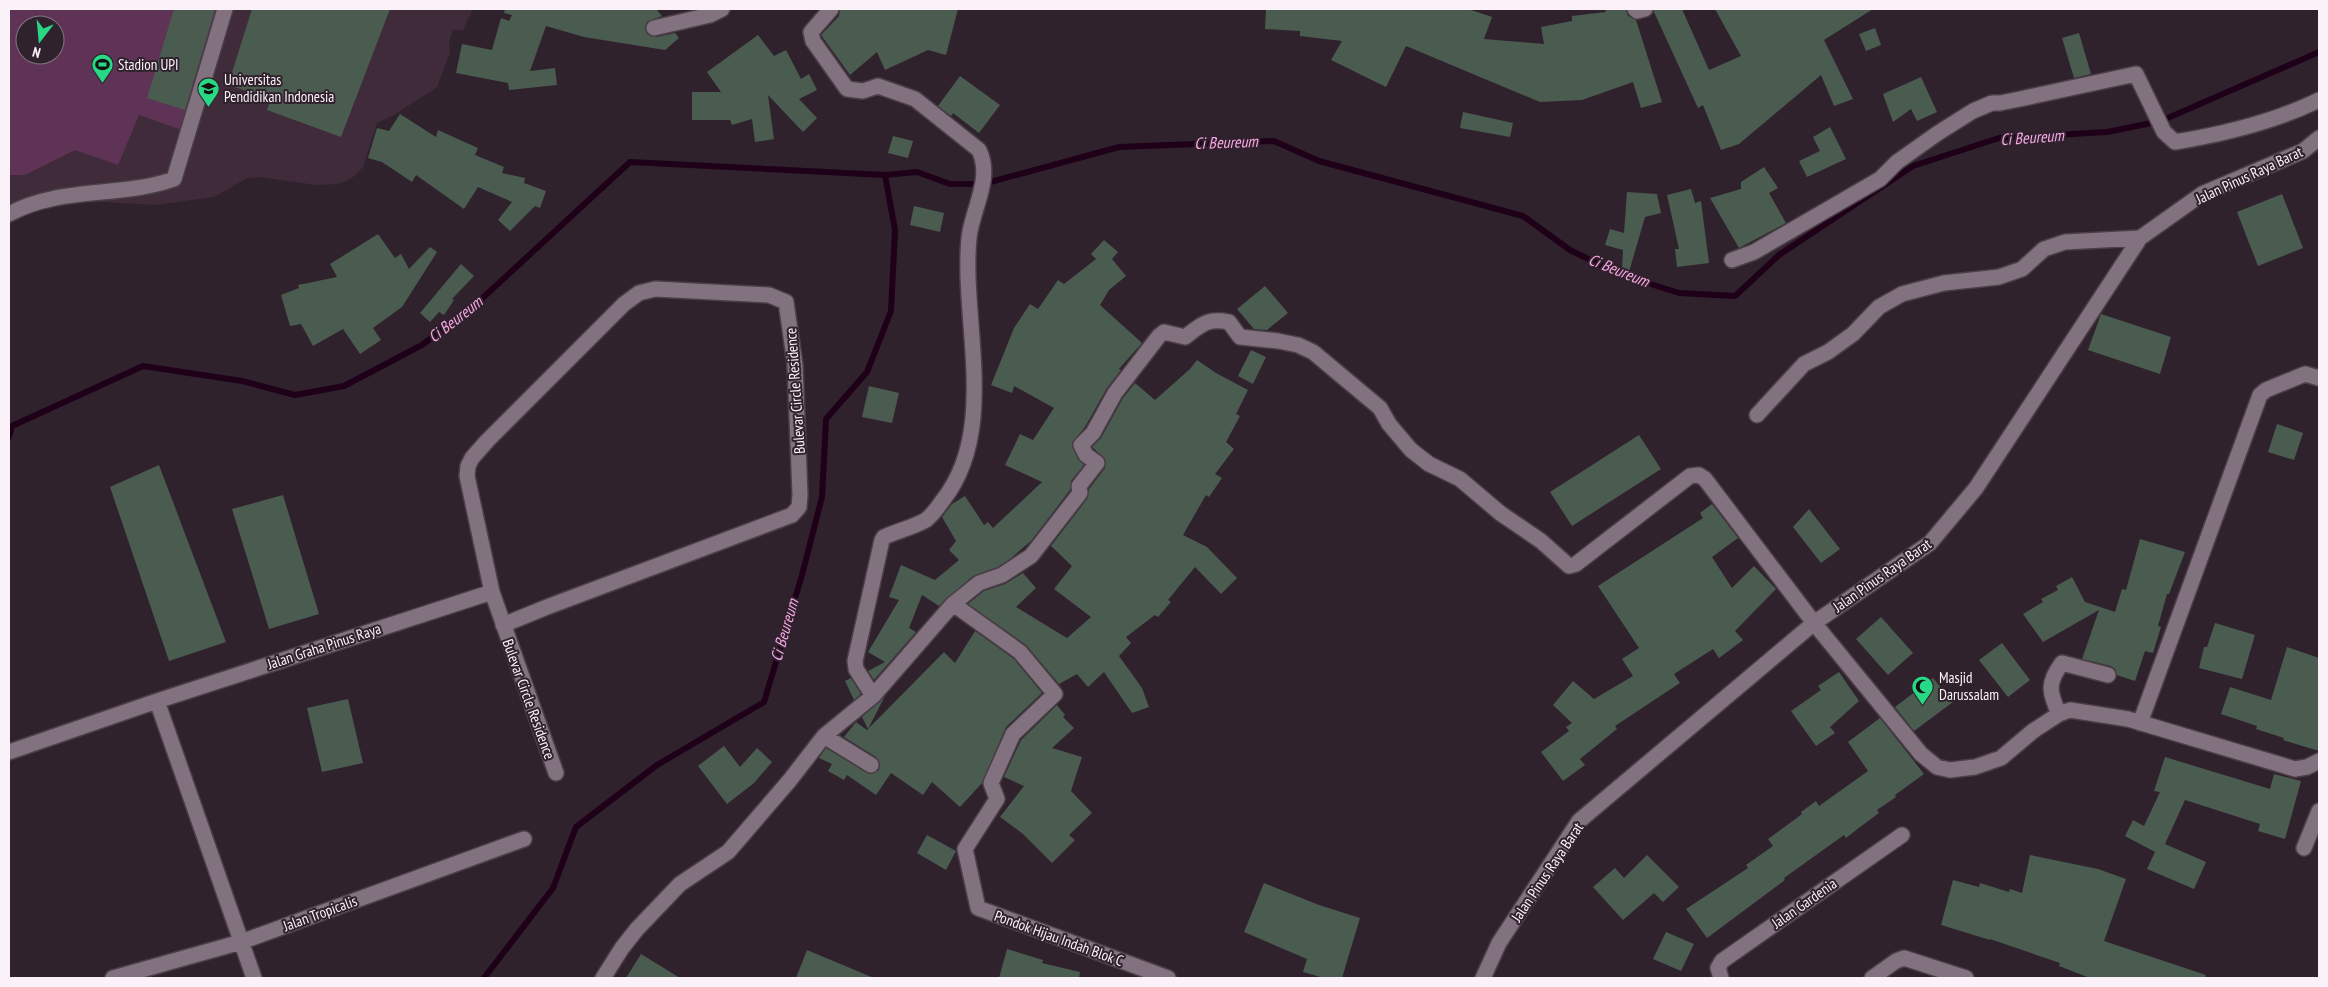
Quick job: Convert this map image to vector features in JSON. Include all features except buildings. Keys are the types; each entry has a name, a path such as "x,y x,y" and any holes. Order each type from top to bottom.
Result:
{"street":[{"path":"9,214 28,204 105,190 152,186 174,179 225,9"},
{"path":"654,28 710,15 722,9"},
{"path":"831,9 811,32 813,41 847,89 863,91 878,86 915,99 979,150 984,161 980,199 969,236 968,292 972,343 973,423 962,467 950,491 926,519 884,537 882,540 855,661 856,669 873,696"},
{"path":"1635,9 1637,11 1645,9"},
{"path":"1732,260 1754,252 1833,208 1880,179 1896,162 1938,133 1973,111 1992,103 2020,100 2136,74 2164,132 2175,142 2234,131 2300,109 2319,100"},
{"name":"Jalan Pinus Raya Barat","path":"1483,978 1499,943 1579,822 1814,623 1930,543 1981,480 2140,238 2202,194 2303,151 2319,138"},
{"path":"1757,415 1804,364 1828,352 1852,334 1880,307 1902,294 1944,283 1999,277 2022,269 2044,250 2065,242 2140,238"},
{"name":"Bulevar Circle Residence","path":"503,625 792,515 799,507 800,495 795,365 786,302 769,295 655,289 639,293 624,304 487,441 468,466 467,476 492,592 503,625 556,773"},
{"path":"603,978 637,928 680,884 728,852 790,780 824,736 873,696 953,604 979,583 1002,575 1032,556 1080,493 1079,486 1097,463 1086,455 1081,445 1093,433 1115,393 1159,336 1164,332 1185,337 1201,324 1217,320 1229,322 1240,337 1298,345 1313,352 1380,408 1389,424 1411,450 1429,464 1460,480 1500,513 1541,540 1569,566 1576,564 1690,476 1699,475 1705,479 1814,623 1921,754 1937,767 1950,770 1975,767 2001,758 2033,731 2059,714 2070,710 2128,718 2295,769 2308,767 2319,762"},
{"path":"2140,723 2260,395 2266,390 2312,376 2319,368"},
{"name":"Jalan Graha Pinus Raya","path":"9,752 157,701 492,592"},
{"name":"Pondok Hijau Indah Blok C","path":"953,604 1020,652 1055,694 1013,734 991,784 997,799 964,849 978,908 1168,978"},
{"path":"2059,714 2051,696 2051,681 2062,663 2108,675"},
{"path":"157,701 254,978"},
{"path":"824,736 871,765"},
{"path":"2304,848 2319,810"},
{"name":"Jalan Gardenia","path":"1722,978 1718,968 1722,961 1902,835"},
{"name":"Jalan Tropicalis","path":"113,978 241,942 524,839"},
{"path":"1872,978 1896,961 1904,958 1966,978"}],"shaded area":[{"name":"Universitas Pendidikan Indonesia","path":"9,9 473,9 463,30 453,30 449,42 450,53 437,87 394,115 377,123 363,167 352,178 339,184 316,185 260,177 247,178 214,197 156,205 34,198 9,211"},
{"name":"Stadion UPI","path":"9,9 217,9 182,130 139,115 118,165 75,150 25,175 9,175"}],"waterway":[{"name":"Ci Beureum","path":"484,978 553,888 576,827 657,765 764,702 802,575 822,497 826,419 867,372 891,311 895,230 885,175 917,172 950,184 983,184 1119,147 1274,141 1319,161 1523,216 1570,250 1619,274 1679,293 1735,296 1779,255 1913,166 1999,138 2107,132 2161,121 2319,52"},
{"name":"Ci Beureum","path":"9,437 12,426 143,366 242,381 295,395 344,386 422,345 475,305 630,162 885,175"}],"place":[{"name":"Stadion UPI","path":"102,83"},
{"name":"Universitas Pendidikan Indonesia","path":"208,107"},
{"name":"Masjid Darussalam","path":"1923,705"}]}
